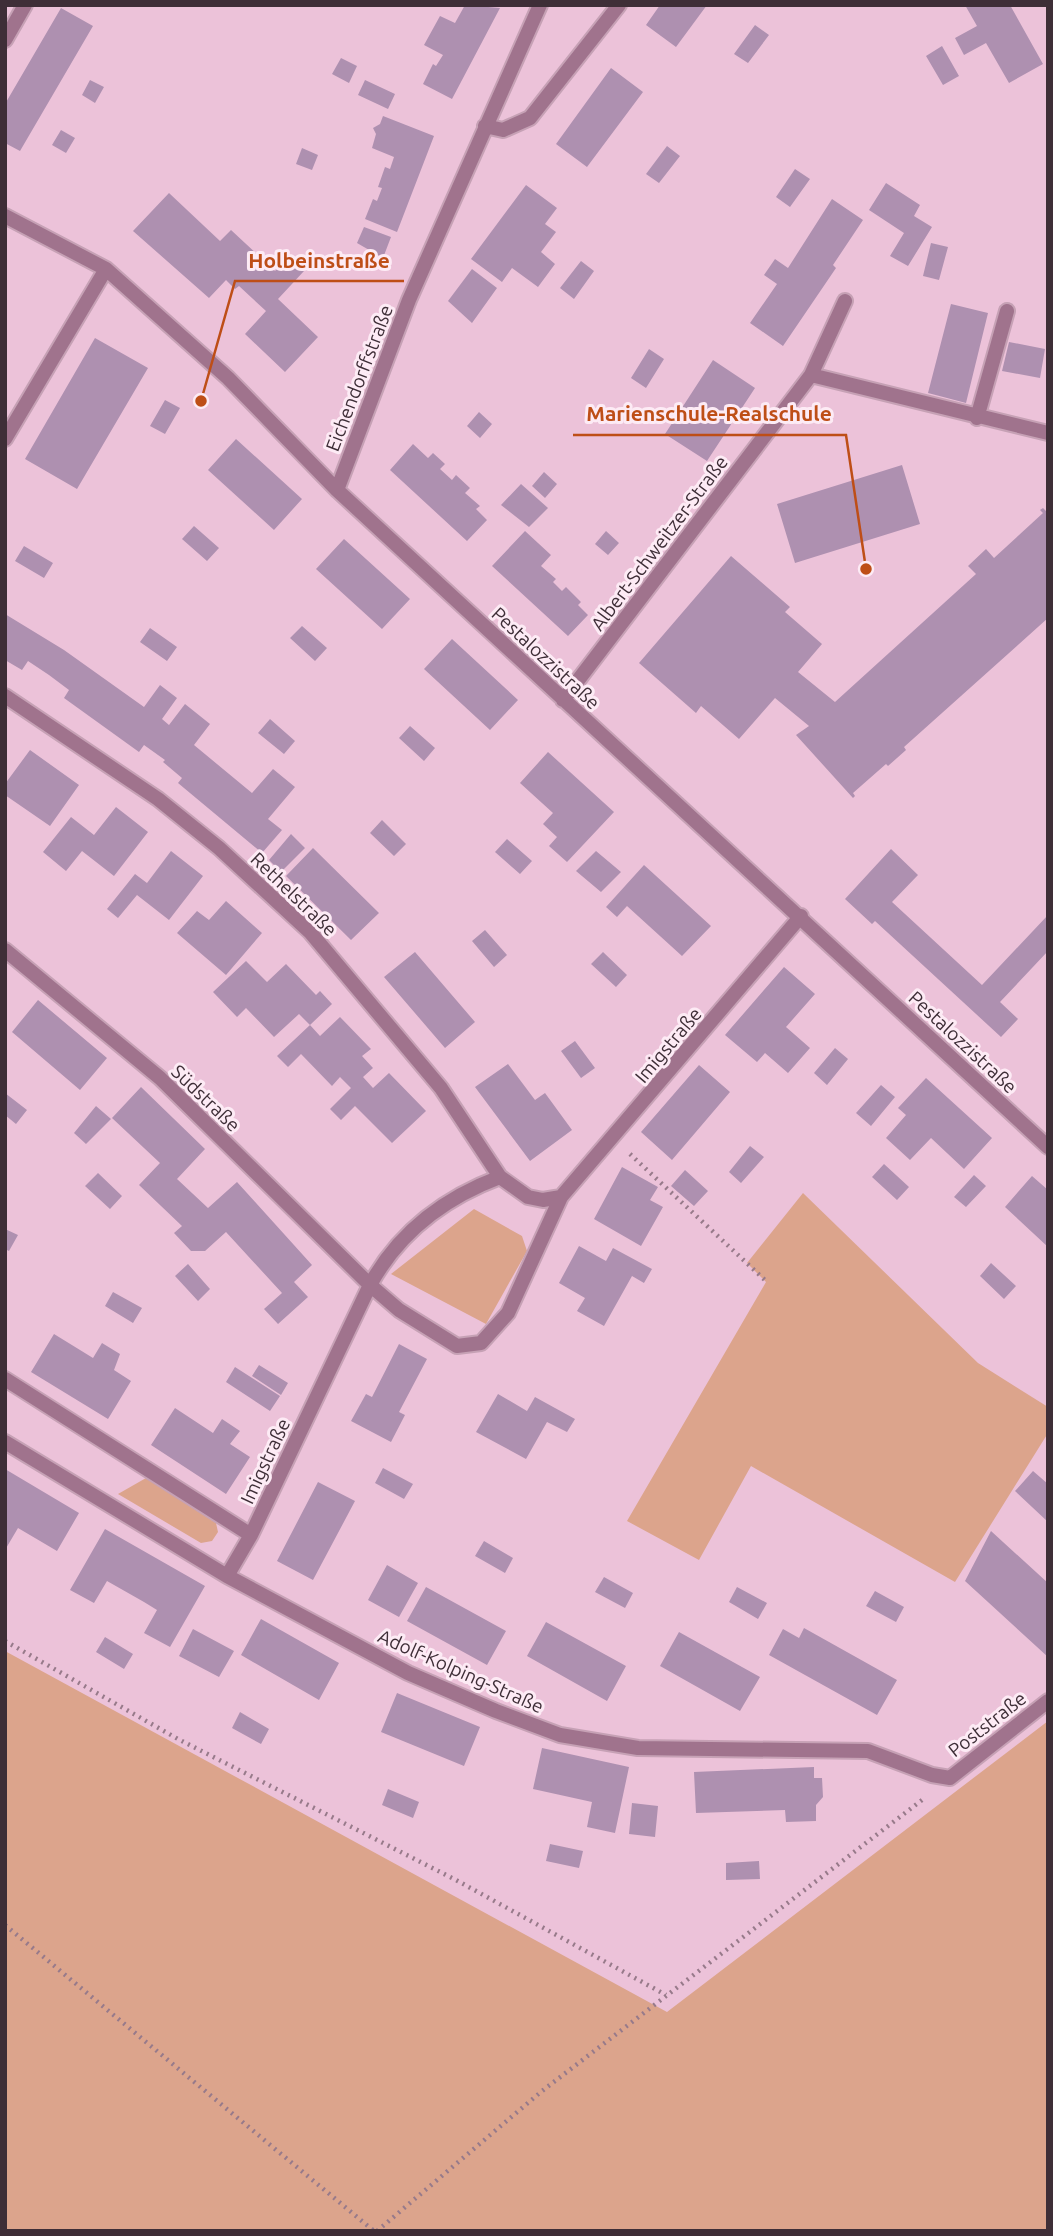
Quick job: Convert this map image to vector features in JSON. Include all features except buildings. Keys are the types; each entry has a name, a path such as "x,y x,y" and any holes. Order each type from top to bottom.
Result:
{"street":[{"path":"5,40 25,5"},
{"name":"Eichendorffstraße","path":"337,490 409,300 540,5"},
{"path":"485,126 503,130 530,118 619,5"},
{"name":"Pestalozzistraße","path":"5,216 106,269 228,378 337,490 1048,1147"},
{"path":"5,439 106,269"},
{"name":"Albert-Schweitzer-Straße","path":"564,700 811,375 845,301"},
{"path":"977,418 1007,311"},
{"path":"811,375 977,418 1048,433"},
{"name":"Rethelstraße","path":"5,696 158,799 219,848 310,933 441,1088 500,1177"},
{"name":"Imigstraße","path":"370,1285 399,1310 457,1346 481,1343 508,1313 561,1197 614,1139 801,916"},
{"name":"Südstraße","path":"5,950 160,1078 370,1285"},
{"path":"500,1177 528,1197 543,1200 561,1197"},
{"name":"Imigstraße","path":"227,1576 251,1535 386,1255 417,1225 463,1191 500,1177"},
{"path":"5,1380 251,1535"},
{"name":"Adolf-Kolping-Straße","path":"5,1442 227,1576 408,1673 560,1735 638,1748 868,1751 950,1778"},
{"name":"Poststraße","path":"950,1778 1048,1701"}],"path":[{"path":"614,1139 767,1282"},
{"path":"5,1641 178,1739 456,1880 666,1995"},
{"path":"5,1925 376,2231 542,2091 950,1778"}],"shaded area":[{"path":"803,1193 978,1363 1048,1407 1048,1433 955,1582 751,1466 699,1560 627,1521 766,1282 747,1263"},
{"path":"474,1209 522,1236 527,1251 486,1324 391,1274"},
{"path":"146,1478 216,1523 218,1532 212,1541 201,1543 118,1494"},
{"path":"5,1651 667,2012 1048,1721 1048,2231 5,2231"}],"place":[{"name":"Holbeinstraße","path":"201,401"},
{"name":"Marienschule-Realschule","path":"866,569"}]}
